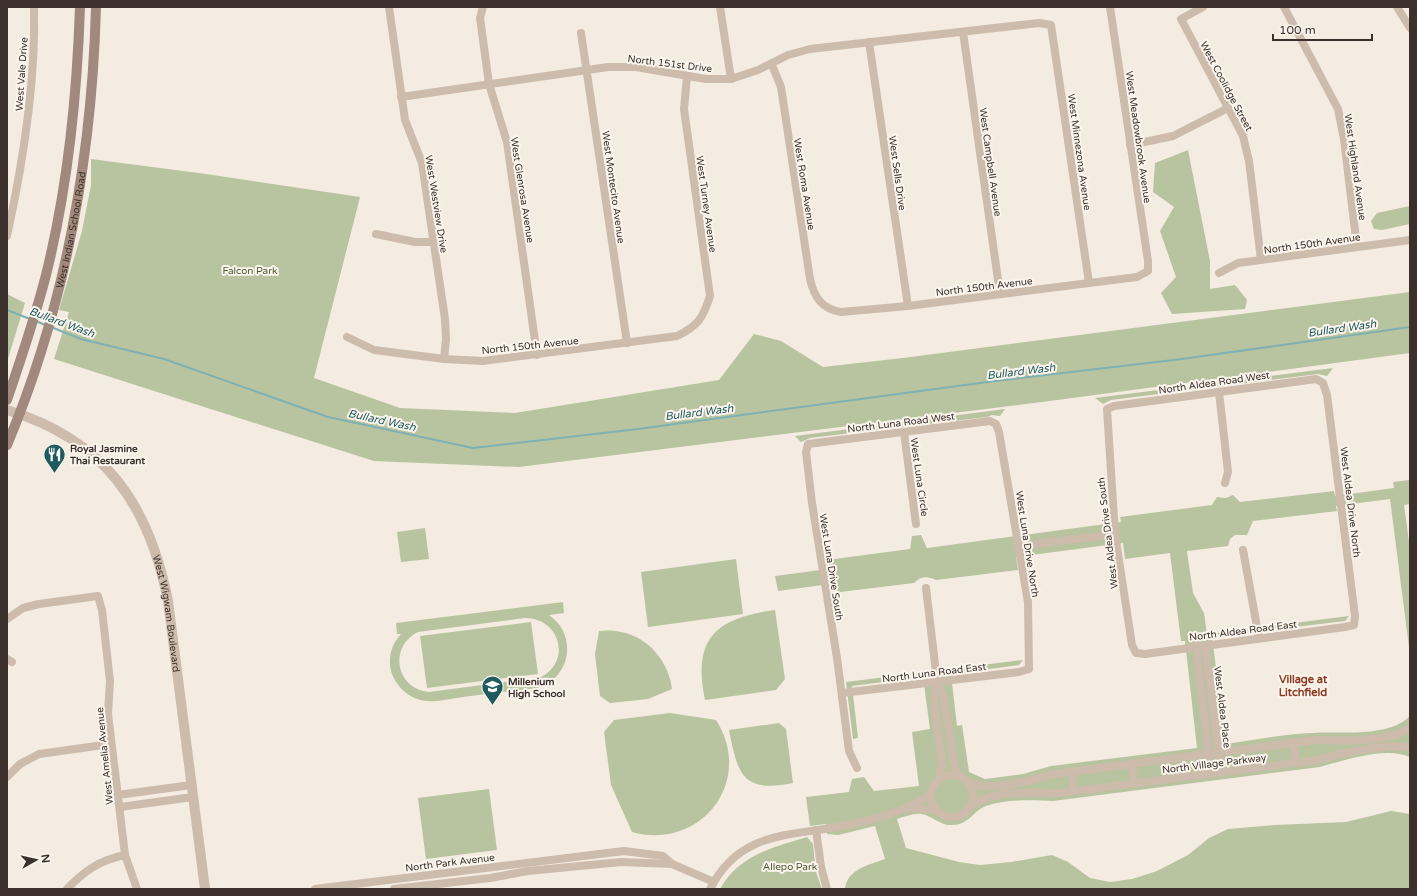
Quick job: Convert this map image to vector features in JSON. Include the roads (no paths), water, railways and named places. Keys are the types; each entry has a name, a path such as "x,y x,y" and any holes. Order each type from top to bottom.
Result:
{"main road":[{"name":"West Indian School Road","path":"7,400 40,298 58,219 72,127 80,7"},
{"name":"West Indian School Road","path":"7,444 20,414 40,354 73,224 86,146 92,88 96,7"}],"street":[{"name":"West Vale Drive","path":"7,236 21,166 29,99 34,7"},
{"name":"West Westview Drive","path":"389,7 405,120 422,163 446,330 444,359"},
{"name":"West Glenrosa Avenue","path":"483,7 480,18 489,84 507,142 537,355"},
{"path":"720,7 731,79"},
{"name":"West Meadowbrook Avenue","path":"1110,7 1148,271"},
{"name":"West Coolidge Street","path":"1203,7 1181,19 1243,136 1248,152 1261,260"},
{"name":"West Highland Avenue","path":"1284,7 1338,108 1344,139 1357,247"},
{"path":"1397,7 1410,28"},
{"name":"North 151st Drive","path":"401,97 608,67 636,67 706,79 731,79 772,65 788,56 810,49 1039,23 1051,25"},
{"name":"West Minnezona Avenue","path":"1051,25 1089,283"},
{"name":"West Campbell Avenue","path":"963,32 1000,294"},
{"name":"West Montecito Avenue","path":"582,34 627,343"},
{"name":"West Sells Drive","path":"869,42 908,306"},
{"name":"West Roma Avenue","path":"772,65 781,88 810,279 816,297 821,304"},
{"name":"West Turney Avenue","path":"687,76 684,109 710,296 704,315 692,330"},
{"path":"1130,145 1173,136 1228,108"},
{"path":"376,234 415,242 434,242"},
{"name":"North 150th Avenue","path":"1219,273 1238,263 1410,240"},
{"name":"North 150th Avenue","path":"821,304 833,311 841,312 908,306 1139,276 1148,271"},
{"name":"North 150th Avenue","path":"347,337 374,350 444,359 483,361 677,336 692,330"},
{"name":"North Aldea Road West","path":"1107,409 1114,406 1316,379 1324,383"},
{"name":"West Aldea Drive North","path":"1324,383 1342,504 1355,616 1354,625"},
{"path":"1219,392 1228,472 1225,483"},
{"name":"West Aldea Drive South","path":"1107,409 1106,417 1115,534 1132,645 1136,653"},
{"name":"West Wigwam Boulevard","path":"7,410 44,423 68,436 94,455 127,494 145,528 156,557 168,601 205,889"},
{"name":"North Luna Road West","path":"808,444 990,421 996,424"},
{"name":"West Luna Drive North","path":"996,424 999,432 1028,602 1029,669"},
{"name":"West Luna Circle","path":"904,432 916,524"},
{"name":"West Luna Drive South","path":"808,444 806,452 812,503 842,693 849,751 857,768"},
{"path":"1019,546 1115,534"},
{"path":"1242,550 1258,638"},
{"path":"926,588 937,681 944,700 954,762 958,775"},
{"name":"West Amelia Avenue","path":"7,619 23,608 39,604 98,596 102,610 110,681 108,714 125,855 137,889"},
{"name":"North Aldea Road East","path":"1136,653 1145,654 1354,625"},
{"name":"West Aldea Place","path":"1205,645 1222,772"},
{"name":"West Aldea Place","path":"1196,646 1211,774"},
{"name":"North Luna Road East","path":"842,693 1029,669"},
{"path":"936,810 933,805 931,794 932,788 939,779 942,764 934,700 937,681"},
{"name":"North Village Parkway","path":"968,782 976,785 988,786 1072,772 1316,740 1347,741 1398,735 1410,728"},
{"path":"1293,743 1296,762"},
{"path":"7,777 20,764 39,754 111,744"},
{"name":"North Village Parkway","path":"971,806 986,798 1024,792 1059,793 1211,774 1399,746 1410,748"},
{"path":"1132,764 1134,783"},
{"path":"1072,772 1074,791"},
{"path":"908,808 936,810 948,817 954,818 967,812 971,806 974,794 968,782 958,775 951,774 939,779"},
{"path":"118,795 191,785"},
{"path":"712,885 728,864 741,852 756,842 775,836 846,825 908,808 931,794"},
{"path":"120,807 193,797"},
{"path":"816,830 821,868 827,889"},
{"name":"North Park Avenue","path":"315,889 587,855 633,852 663,856 672,864 712,885"},
{"path":"67,889 79,876 93,866 109,858 125,855"},
{"path":"587,855 587,866"},
{"name":"North Park Avenue","path":"394,889 416,888 490,878 528,871 621,862 672,864"},
{"path":"414,876 416,888"}],"waterway":[{"name":"Bullard Wash","path":"7,310 30,319"},
{"name":"Bullard Wash","path":"36,321 45,325"},
{"name":"Bullard Wash","path":"51,327 81,339 164,359 328,417 473,448 638,429 995,381 1182,359 1410,327"}],"place":[{"name":"Royal Jasmine Thai Restaurant","path":"55,474"},
{"name":"Millenium High School","path":"492,706"}],"district":[{"name":"Village at Litchfield","path":"1303,685"}],"park label":[{"name":"Falcon Park","path":"250,270"},
{"name":"Allepo Park","path":"790,866"}]}
